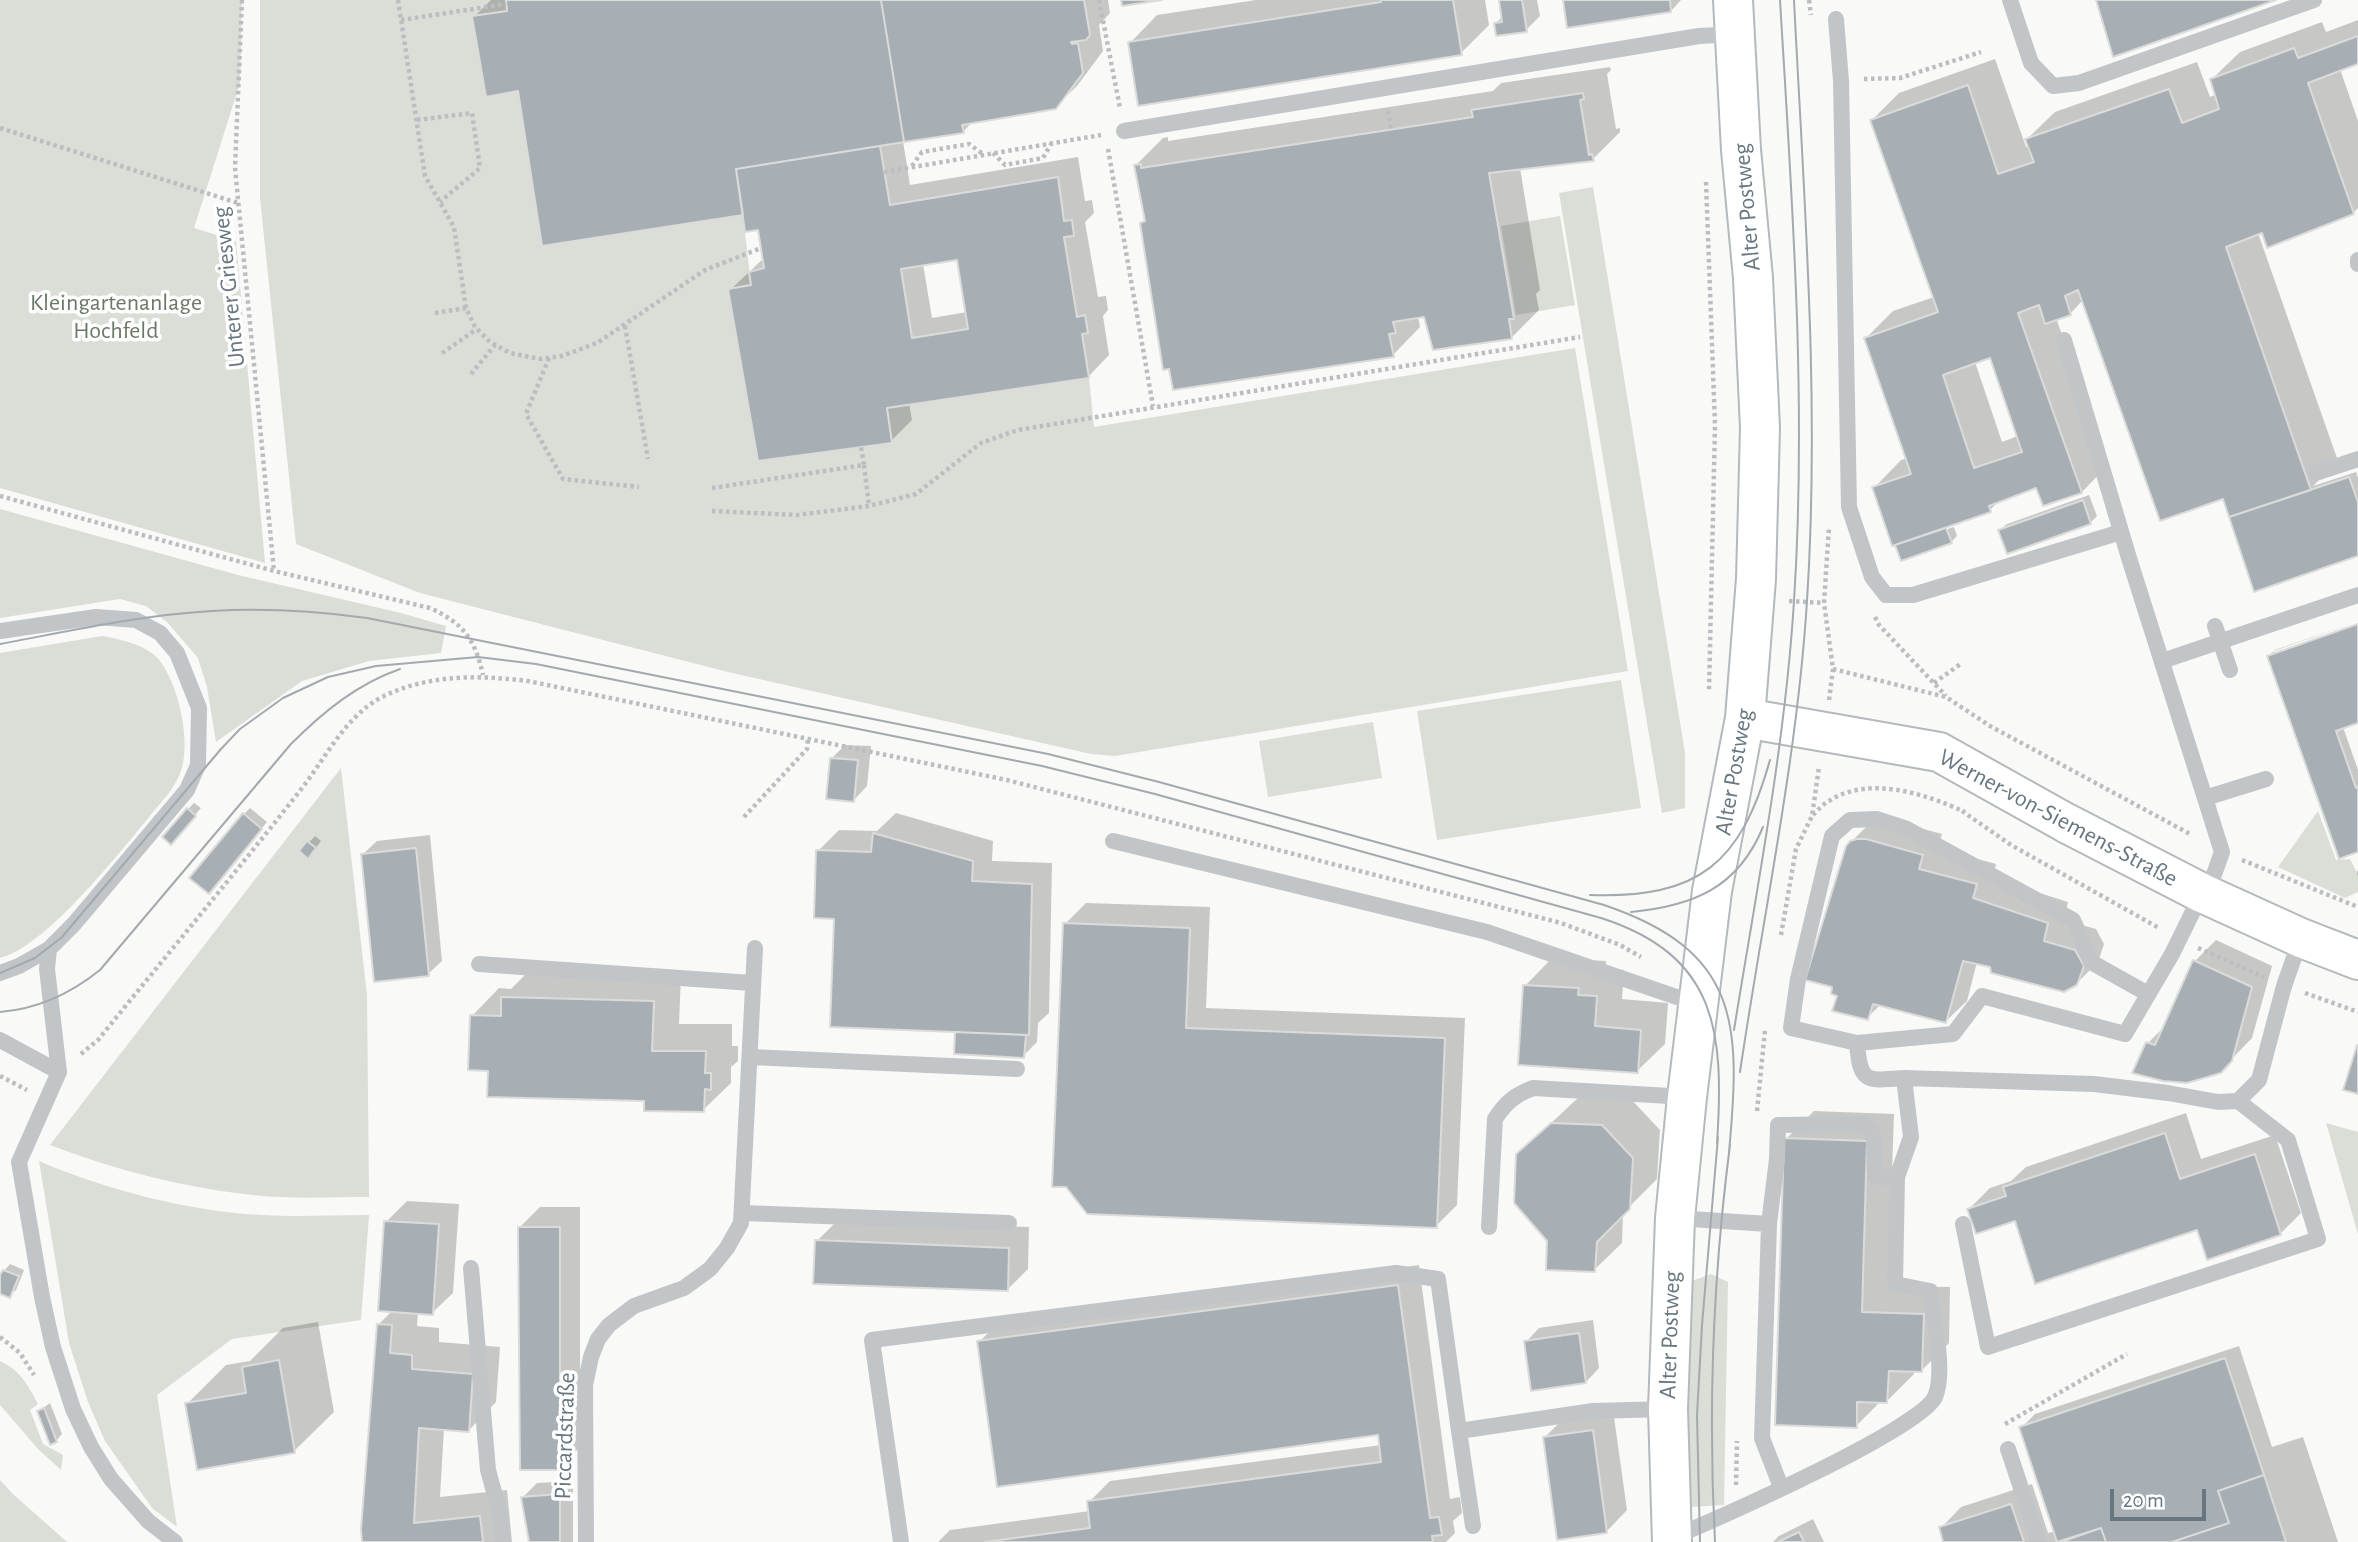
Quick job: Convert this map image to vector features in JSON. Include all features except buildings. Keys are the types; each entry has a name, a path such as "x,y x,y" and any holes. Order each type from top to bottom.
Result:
{"street":[{"name":"Alter Postweg","path":"1667,1540 1671,1269 1675,1218 1712,891 1745,718 1756,579 1760,428 1753,278 1741,150 1735,17"},
{"name":"Werner-von-Siemens-Straße","path":"1745,718 1940,752 2066,823 2205,894 2301,939 2358,960"}],"lane":[{"path":"2010,0 2031,63 2053,86 2079,83 2314,0"},
{"path":"1124,131 1699,36 1735,17"},
{"path":"1836,19 1841,80 1849,507 1872,577 1886,595 1913,595 2121,532"},
{"path":"2064,340 2121,532 2134,599 2222,852 2205,894 2179,939 2148,994 2125,1034 1982,996 1953,1034 1857,1043 1791,1028 1798,979 1832,836 1850,820 1877,819 1905,828 2073,920 2091,962 2148,994"},
{"path":"2316,473 2358,459"},
{"path":"2160,672 2218,634 2358,595"},
{"path":"0,631 96,617 135,620 160,633 177,653 199,708 198,765 187,790 74,924 49,949 0,974"},
{"path":"2218,634 2230,670"},
{"path":"2205,799 2266,779"},
{"path":"1113,841 1487,932 1698,1004"},
{"path":"2238,1101 2259,1080 2284,986 2301,939"},
{"name":"Piccardstraße","path":"586,1542 585,1385 598,1339 609,1325 634,1306 684,1289 710,1269 727,1248 741,1223 755,948"},
{"path":"49,949 47,969 59,1072 19,1162 42,1297 53,1347 74,1409 91,1447 111,1479 148,1521 175,1542"},
{"path":"478,964 752,983"},
{"path":"0,1040 59,1072"},
{"path":"1857,1043 1859,1065 1863,1074 1874,1080 1904,1078 2094,1084 2218,1102 2238,1101 2288,1140 2318,1239 1988,1347 1963,1224"},
{"path":"750,1064 1017,1069"},
{"path":"1667,1540 1736,1510 1886,1436 1928,1408 1936,1395 1938,1361 1930,1291 1895,1283 1896,1177 1911,1137 1904,1078"},
{"path":"1489,1227 1495,1119 1505,1104 1517,1094 1533,1088 1687,1097"},
{"path":"1781,1488 1762,1438 1769,1224 1778,1125 1865,1124 1874,1138 1875,1177 1896,1177"},
{"path":"743,1213 1009,1223"},
{"path":"1675,1218 1769,1224"},
{"path":"471,1268 488,1470 499,1510 503,1542"},
{"path":"901,1542 872,1340 1396,1273 1438,1279 1473,1526"},
{"path":"1459,1431 1593,1411 1668,1409"},
{"path":"2008,1448 2039,1542"}],"path":[{"name":"Unterer Griesweg","path":"242,0 235,168 274,571"},
{"path":"398,0 425,176 453,227 466,308 477,329 495,345 510,353 540,359 562,356 597,342 625,326 705,270 761,248"},
{"path":"884,172 1124,131 1099,0"},
{"path":"401,20 506,4"},
{"path":"1841,80 1900,78 1981,52"},
{"path":"417,120 472,113 480,168 440,202"},
{"path":"0,128 238,203"},
{"path":"1106,134 1153,406"},
{"path":"911,167 922,152 969,144 984,155"},
{"path":"993,153 1005,165 1043,158 1052,144"},
{"name":"Alter Postweg","path":"1705,173 1715,425 1711,598"},
{"path":"435,313 466,308"},
{"path":"625,326 648,459"},
{"path":"442,353 477,329"},
{"path":"712,510 797,515 869,506 916,494 981,443 1018,430 1580,337"},
{"path":"471,374 495,345"},
{"path":"549,357 526,414 563,479 639,487"},
{"path":"860,447 869,506"},
{"path":"712,488 864,466"},
{"path":"0,496 274,571 430,608 454,619 469,637 483,675"},
{"path":"1934,683 1962,663"},
{"path":"1833,670 1946,696 1990,726 2222,852 2358,907"},
{"path":"59,1072 98,1040 301,790 351,723 367,707 383,697 426,682 483,675 528,681 1007,779 1561,923 1620,945 1642,957"},
{"path":"744,817 807,748 808,738"},
{"path":"1962,811 2011,845 2179,939 2284,986 2358,1012"},
{"path":"2008,1448 2000,1426 2127,1354"}],"green space":[{"name":"Kleingartenanlage Hochfeld","path":"0,0 242,0 240,83 194,228 236,241 265,563 0,488"},
{"path":"260,0 506,0 507,11 472,17 486,96 518,91 542,246 743,215 751,285 728,290 759,461 891,443 887,408 1089,378 1094,427 1575,348 1628,671 1115,756 1091,754 728,672 420,593 296,544 260,198"},
{"path":"1593,187 1685,753 1685,808 1662,813 1559,193"},
{"path":"1560,216 1575,305 1516,315 1501,226"},
{"path":"0,509 238,575 446,626 441,653 369,661 302,681 216,742 207,687 198,658 167,622 146,606 120,599 0,618"},
{"path":"102,636 141,647 155,655 167,672 182,716 185,747 180,774 169,793 135,835 66,911 43,933 20,949 0,958 0,653"},
{"path":"1621,680 1641,808 1437,840 1417,711"},
{"path":"1373,722 1382,778 1268,797 1259,741"},
{"path":"341,768 367,995 369,1197 275,1197 208,1189 128,1171 50,1145"},
{"path":"2318,811 2336,860 2350,859 2358,875 2358,892 2345,898 2278,867"},
{"path":"2326,1123 2358,1132 2358,1234"},
{"path":"39,1161 119,1190 206,1209 275,1216 369,1215 361,1320 232,1339 157,1395 177,1527 152,1508 105,1441 88,1402 69,1343"},
{"path":"1711,1274 1728,1282 1724,1505 1689,1507 1689,1282"},
{"path":"0,1361 27,1384 38,1404 30,1410 43,1444 63,1455 61,1470 38,1449 0,1405"},
{"path":"0,1480 14,1495 67,1542 0,1542"}],"tram line":[{"path":"1734,1030 1784,709 1798,526 1796,300 1780,0"},
{"path":"1740,1072 1796,720 1811,526 1809,300 1794,0"},
{"path":"0,644 132,620 212,611 290,611 367,618 1048,754 1604,905 1649,924 1683,945 1706,970 1722,998 1731,1030 1734,1066 1729,1152"},
{"path":"0,973 35,958 62,937 221,749 240,729 283,698 328,677 376,666 478,657 536,664 1042,766 1155,794 1601,918 1640,934 1670,954 1691,977 1706,1004 1714,1034 1718,1068 1717,1144"},
{"path":"0,1012 27,1008 53,999 100,970 291,744 341,700 384,675 400,669"},
{"path":"1590,895 1628,895 1660,890 1687,881 1710,868 1729,849 1745,825 1770,760"},
{"path":"1631,912 1674,905 1711,890 1741,865 1763,827"},
{"path":"1700,1542 1697,1415 1718,1137"},
{"path":"1715,1542 1712,1393 1716,1293 1730,1145"}]}
